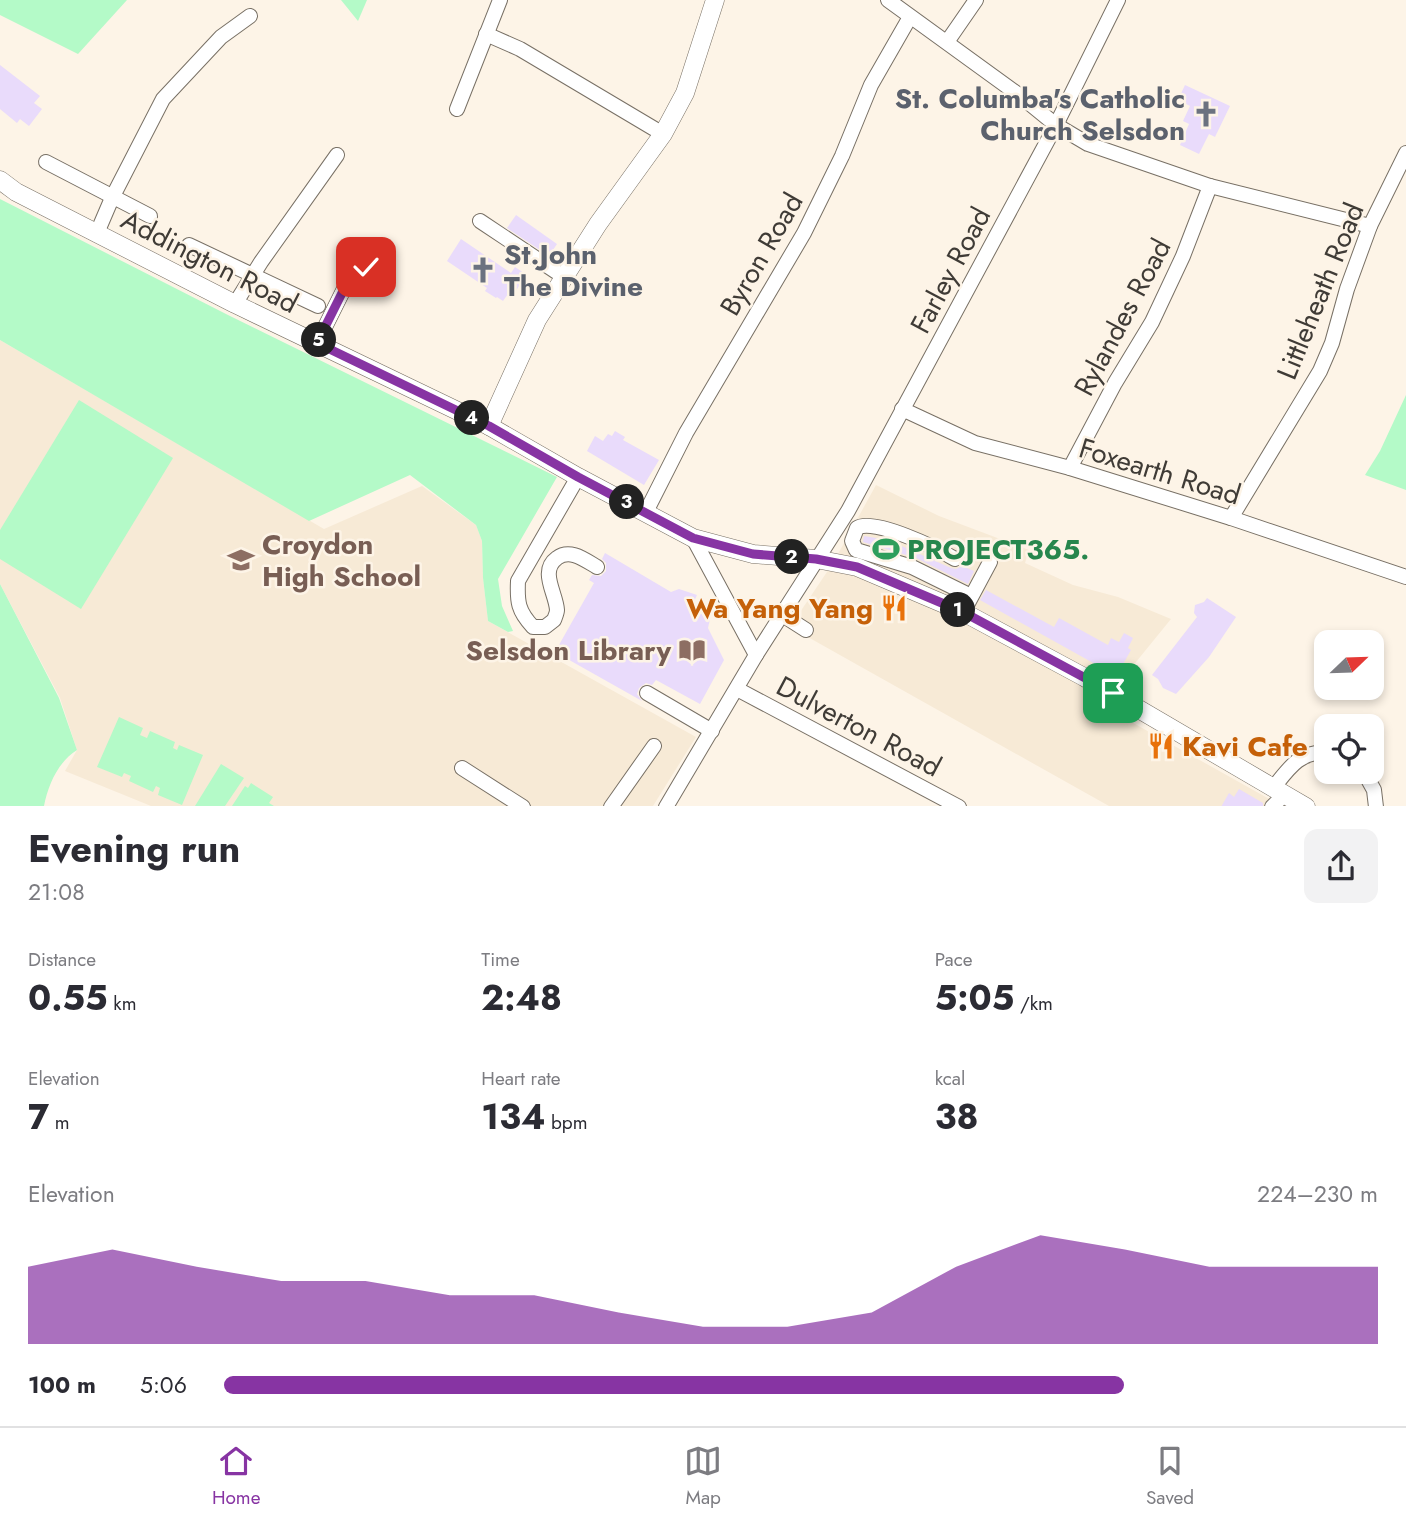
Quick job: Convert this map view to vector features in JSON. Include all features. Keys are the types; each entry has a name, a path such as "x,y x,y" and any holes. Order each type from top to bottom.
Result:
{"main road":[{"path":"489,426 537,320 598,224 663,134 685,93 715,0"},
{"name":"Addington Road","path":"0,180 16,192 235,304 489,426 693,538 753,554 842,563 967,604 1304,806"}],"street":[{"path":"457,109 500,0"},
{"path":"888,0 1056,125 1088,144 1210,186 1370,226"},
{"path":"947,42 976,0"},
{"name":"Farley Road","path":"667,806 756,655 848,511 1056,125 1118,0"},
{"path":"96,233 163,99 221,37 250,16"},
{"name":"Byron Road","path":"646,512 686,433 804,233 842,156 871,85 910,17"},
{"path":"486,34 531,55 663,134"},
{"name":"Littleheath Road","path":"1231,518 1320,370 1332,343 1347,289 1370,226 1406,153"},
{"path":"235,304 337,155"},
{"path":"46,162 150,216"},
{"name":"Rylandes Road","path":"1070,468 1115,383 1152,322 1183,257 1210,186"},
{"path":"480,221 564,277"},
{"path":"317,343 351,275 366,267 379,245"},
{"path":"189,246 318,306"},
{"name":"Foxearth Road","path":"902,409 975,443 1070,468 1231,518 1406,577"},
{"path":"578,477 518,581 517,600 525,618 533,627 545,627 554,620 557,609 549,573 552,562 560,555 574,554 597,567"},
{"path":"956,559 922,542 863,525 857,528 853,538 852,545 856,550 912,567 967,604 990,562"},
{"path":"693,538 756,655"},
{"path":"912,567 922,542"},
{"path":"842,563 856,550"},
{"path":"782,614 806,630"},
{"name":"Dulverton Road","path":"737,689 957,806"},
{"path":"647,693 712,731"},
{"path":"612,806 654,746"},
{"path":"1272,806 1291,765 1301,757 1314,753"},
{"path":"462,768 521,806"},
{"path":"1371,784 1376,806"}],"shaded area":[{"name":"Croydon High School","path":"0,340 324,529 422,486 476,525 482,541 488,621 696,737 653,806 151,806 65,771 77,750 60,698 0,584"},
{"path":"876,485 939,516 1029,550 1025,563 1073,585 1118,597 1171,619 1101,705 1282,806 1109,806 790,627 833,563"}],"green space":[{"path":"0,0 127,0 78,54 0,15"},
{"path":"341,0 367,0 358,21"},
{"path":"0,199 557,477 498,579 502,606 513,631 508,632 488,621 482,541 476,525 410,475 309,521 0,340"},
{"path":"1406,395 1406,490 1365,475 1380,451"},
{"path":"79,400 173,458 81,609 0,559 0,530"},
{"path":"0,584 59,698 77,750 64,761 55,775 44,806 0,806"},
{"path":"119,717 143,728 140,735 147,738 150,731 175,742 173,748 177,750 179,745 203,755 182,805 158,795 160,788 156,786 153,792 129,781 131,776 124,773 122,777 97,767"},
{"path":"221,764 244,778 225,806 195,806"},
{"path":"251,783 273,797 269,803 274,806 232,806 245,786 248,788"}],"building":[{"path":"0,65 40,96 34,103 42,109 29,126 20,119 17,123 0,109"},
{"name":"St. Columba's Catholic Church Selsdon","path":"1185,85 1230,106 1215,137 1209,134 1199,154 1180,145 1189,124 1183,121 1190,106 1178,100"},
{"path":"516,215 557,244 549,256 507,228"},
{"name":"St.John The Divine","path":"461,239 511,273 515,267 524,273 512,297 508,294 503,301 496,298 485,291 487,288 447,261"},
{"path":"615,431 625,437 623,440 659,460 644,485 587,451 595,436 603,441 608,434 612,436"},
{"path":"864,536 888,540 951,568 962,566 974,571 968,584 916,558 863,542"},
{"path":"605,553 671,592 679,589 697,595 692,606 706,603 710,619 708,628 724,660 700,704 656,680 652,685 646,683 639,688 637,694 642,701 555,652 594,583 589,580 592,575 601,576 606,571 606,563 602,559"},
{"path":"986,590 1054,627 1059,618 1108,645 1111,638 1119,642 1124,633 1133,638 1128,648 1131,650 1117,675 1113,674 980,600"},
{"path":"1207,598 1236,617 1209,657 1176,694 1163,688 1152,675 1197,617 1194,613 1195,605"},
{"path":"1239,789 1263,803 1263,806 1222,806 1229,793 1234,797"}],"place":[{"name":"St. Columba's Catholic Church Selsdon","path":"1206,114"},
{"name":"St.John The Divine","path":"483,270"},
{"name":"PROJECT365.","path":"886,549"},
{"name":"Croydon High School","path":"241,560"},
{"name":"Wa Yang Yang","path":"894,608"},
{"name":"Selsdon Library","path":"692,650"},
{"name":"Kavi Cafe","path":"1161,746"}],"route":[{"path":"366,267 351,275 317,343 489,426 693,538 753,554 816,559 857,567 963,612 1113,693"}]}
